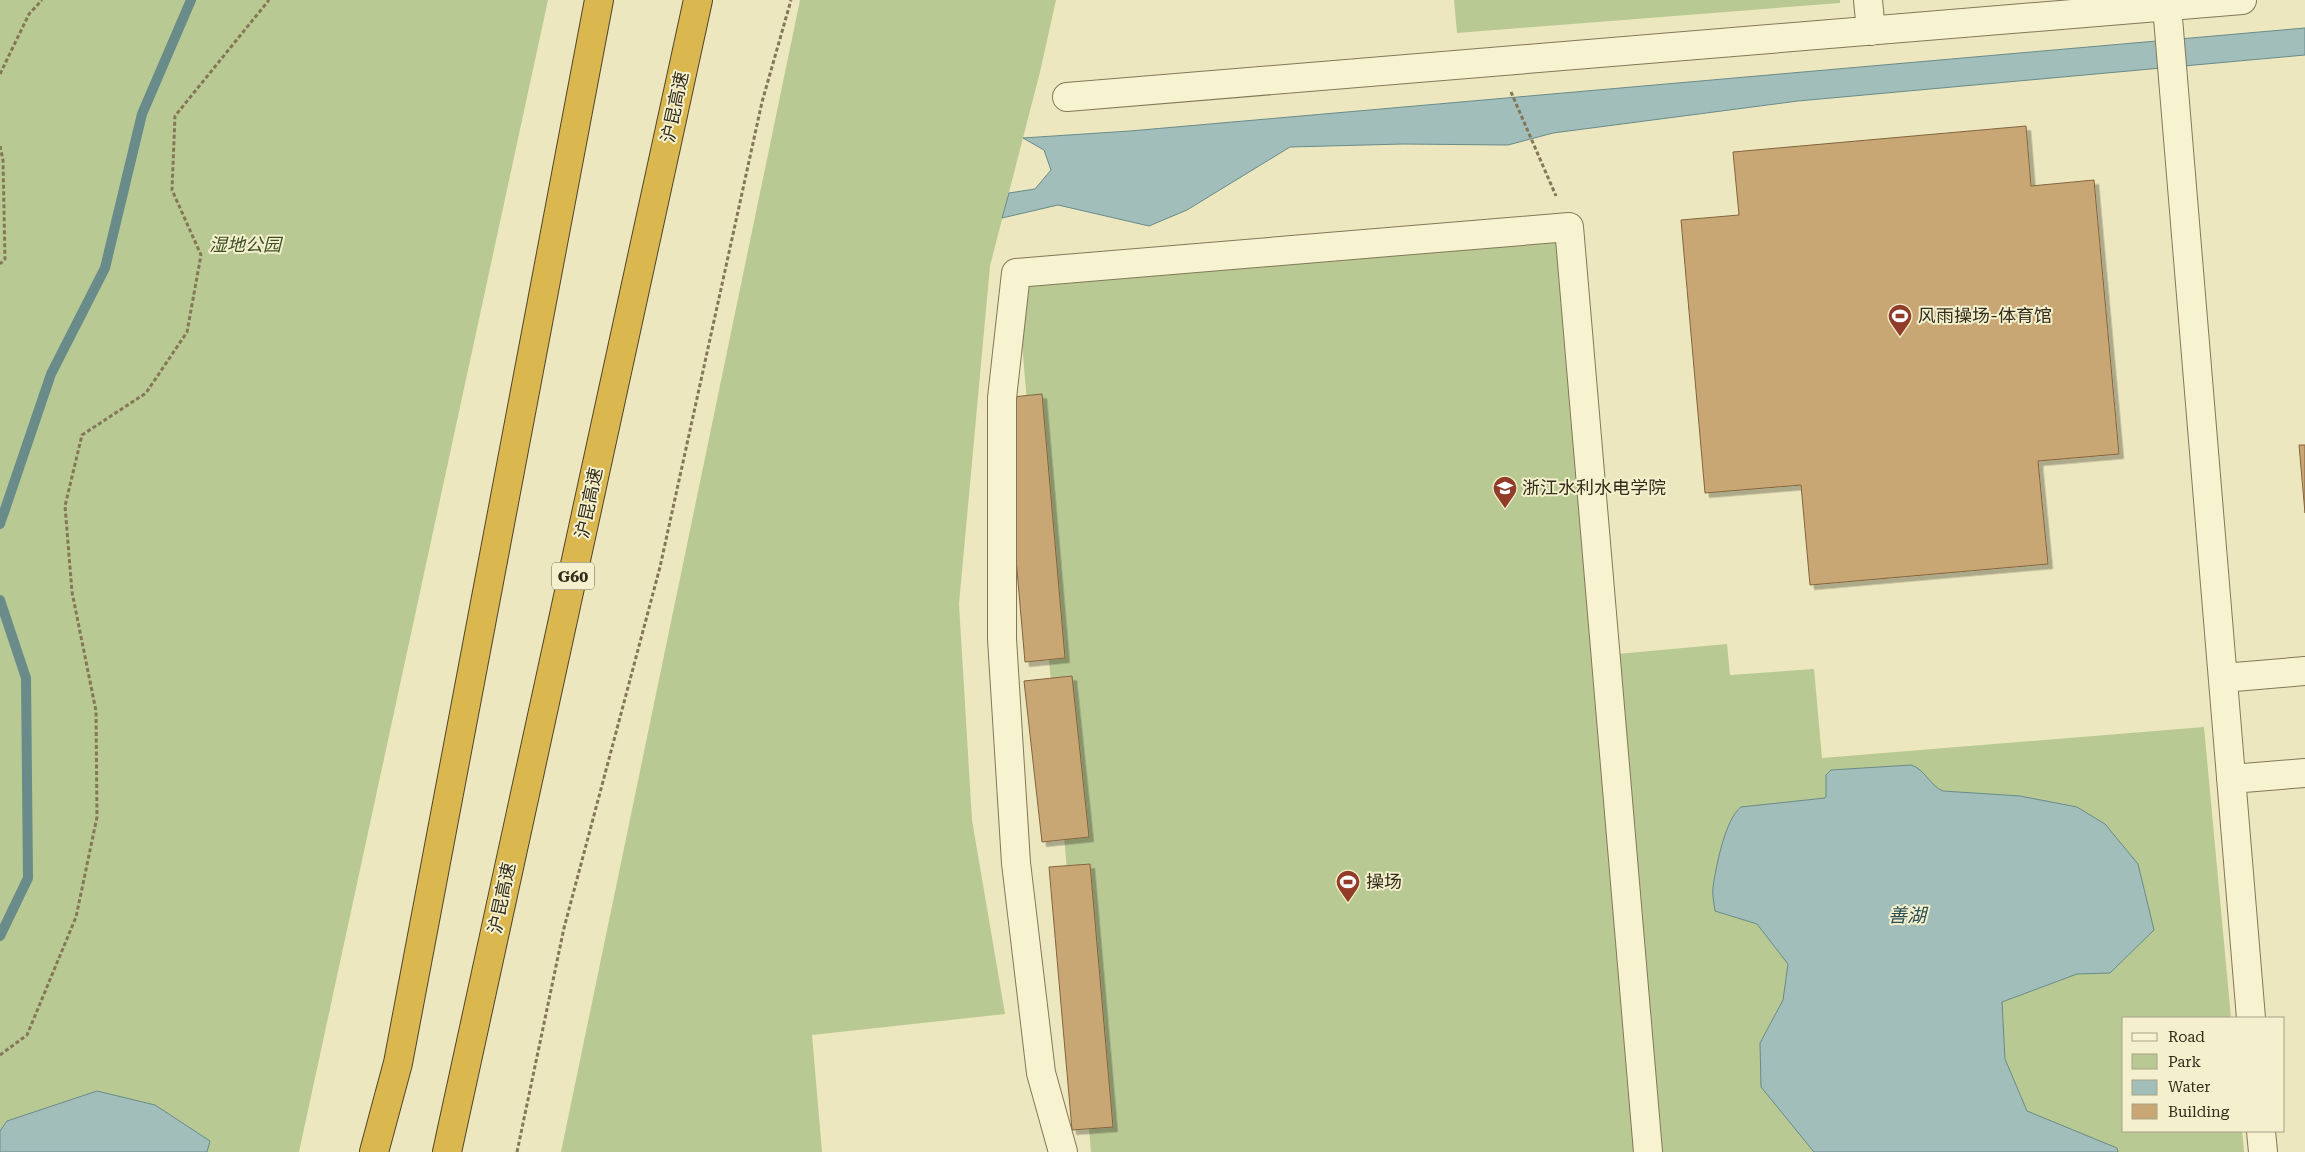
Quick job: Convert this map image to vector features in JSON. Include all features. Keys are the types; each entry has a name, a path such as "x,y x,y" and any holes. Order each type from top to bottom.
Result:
{"highway":[{"path":"374,1152 398,1063 599,0"},
{"name":"沪昆高速","path":"447,1152 698,0"}],"street":[{"path":"1868,0 1871,31"},
{"path":"1067,97 2242,0"},
{"path":"2166,6 2251,1017"},
{"path":"1063,1152 1041,1073 1016,863 1002,639 1002,398 1016,273 1570,227 1648,1152"},
{"path":"2223,678 2305,671"},
{"path":"2231,779 2305,773"},
{"path":"2261,1132 2262,1152"}],"path":[{"path":"0,74 29,14 42,0"},
{"path":"0,1055 27,1035 76,917 97,817 96,711 72,592 65,506 82,435 146,393 187,332 200,254 172,190 175,116 269,0"},
{"path":"517,1152 564,928 660,567 762,102 791,0"},
{"path":"1498,62 1570,227"},
{"path":"0,146 3,160 5,259 0,264"}],"green space":[{"name":"湿地公园","path":"0,0 548,0 299,1152 0,1152"},
{"path":"800,0 1056,0 1040,72 990,266 959,604 972,820 1005,1014 812,1035 822,1152 561,1152"},
{"path":"1454,0 1840,0 1840,3 1457,33"},
{"name":"操场","path":"1569,227 1606,655 1727,644 1730,675 1814,669 1822,758 2204,727 2231,1017 2122,1017 2122,1132 2242,1132 2244,1152 1091,1152 1016,273"}],"water":[{"path":"2305,28 2305,55 1798,101 1553,133 1508,145 1403,144 1290,147 1187,210 1149,226 1058,205 1002,218 1009,193 1035,189 1051,170 1044,150 1023,138 1130,131"},
{"name":"善湖","path":"1911,765 1920,770 1938,789 1943,791 2020,796 2077,807 2105,824 2138,864 2154,930 2110,973 2077,974 2002,1002 2005,1059 2027,1111 2117,1148 2118,1152 1814,1152 1761,1087 1760,1043 1783,1000 1788,964 1757,924 1715,911 1714,878 1722,844 1730,822 1741,807 1825,798 1826,775 1831,770"},
{"path":"97,1091 155,1105 210,1141 207,1152 0,1152 0,1131 7,1121"}],"building":[{"name":"风雨操场-体育馆","path":"2026,126 2031,186 2094,180 2119,454 2038,461 2048,564 1810,585 1801,485 1705,493 1681,220 1739,215 1733,152"},
{"path":"1042,394 1065,658 1025,662 1002,398"},
{"path":"2299,445 2305,445 2305,513"},
{"path":"1072,676 1089,837 1042,842 1024,681"},
{"path":"1090,864 1113,1127 1072,1130 1049,867"}],"waterway":[{"path":"0,524 51,374 105,268 142,114 191,0"},
{"path":"0,600 26,678 28,878 0,936"}],"place":[{"name":"风雨操场-体育馆","path":"1900,337"},
{"name":"浙江水利水电学院","path":"1505,509"},
{"name":"操场","path":"1348,903"}]}
